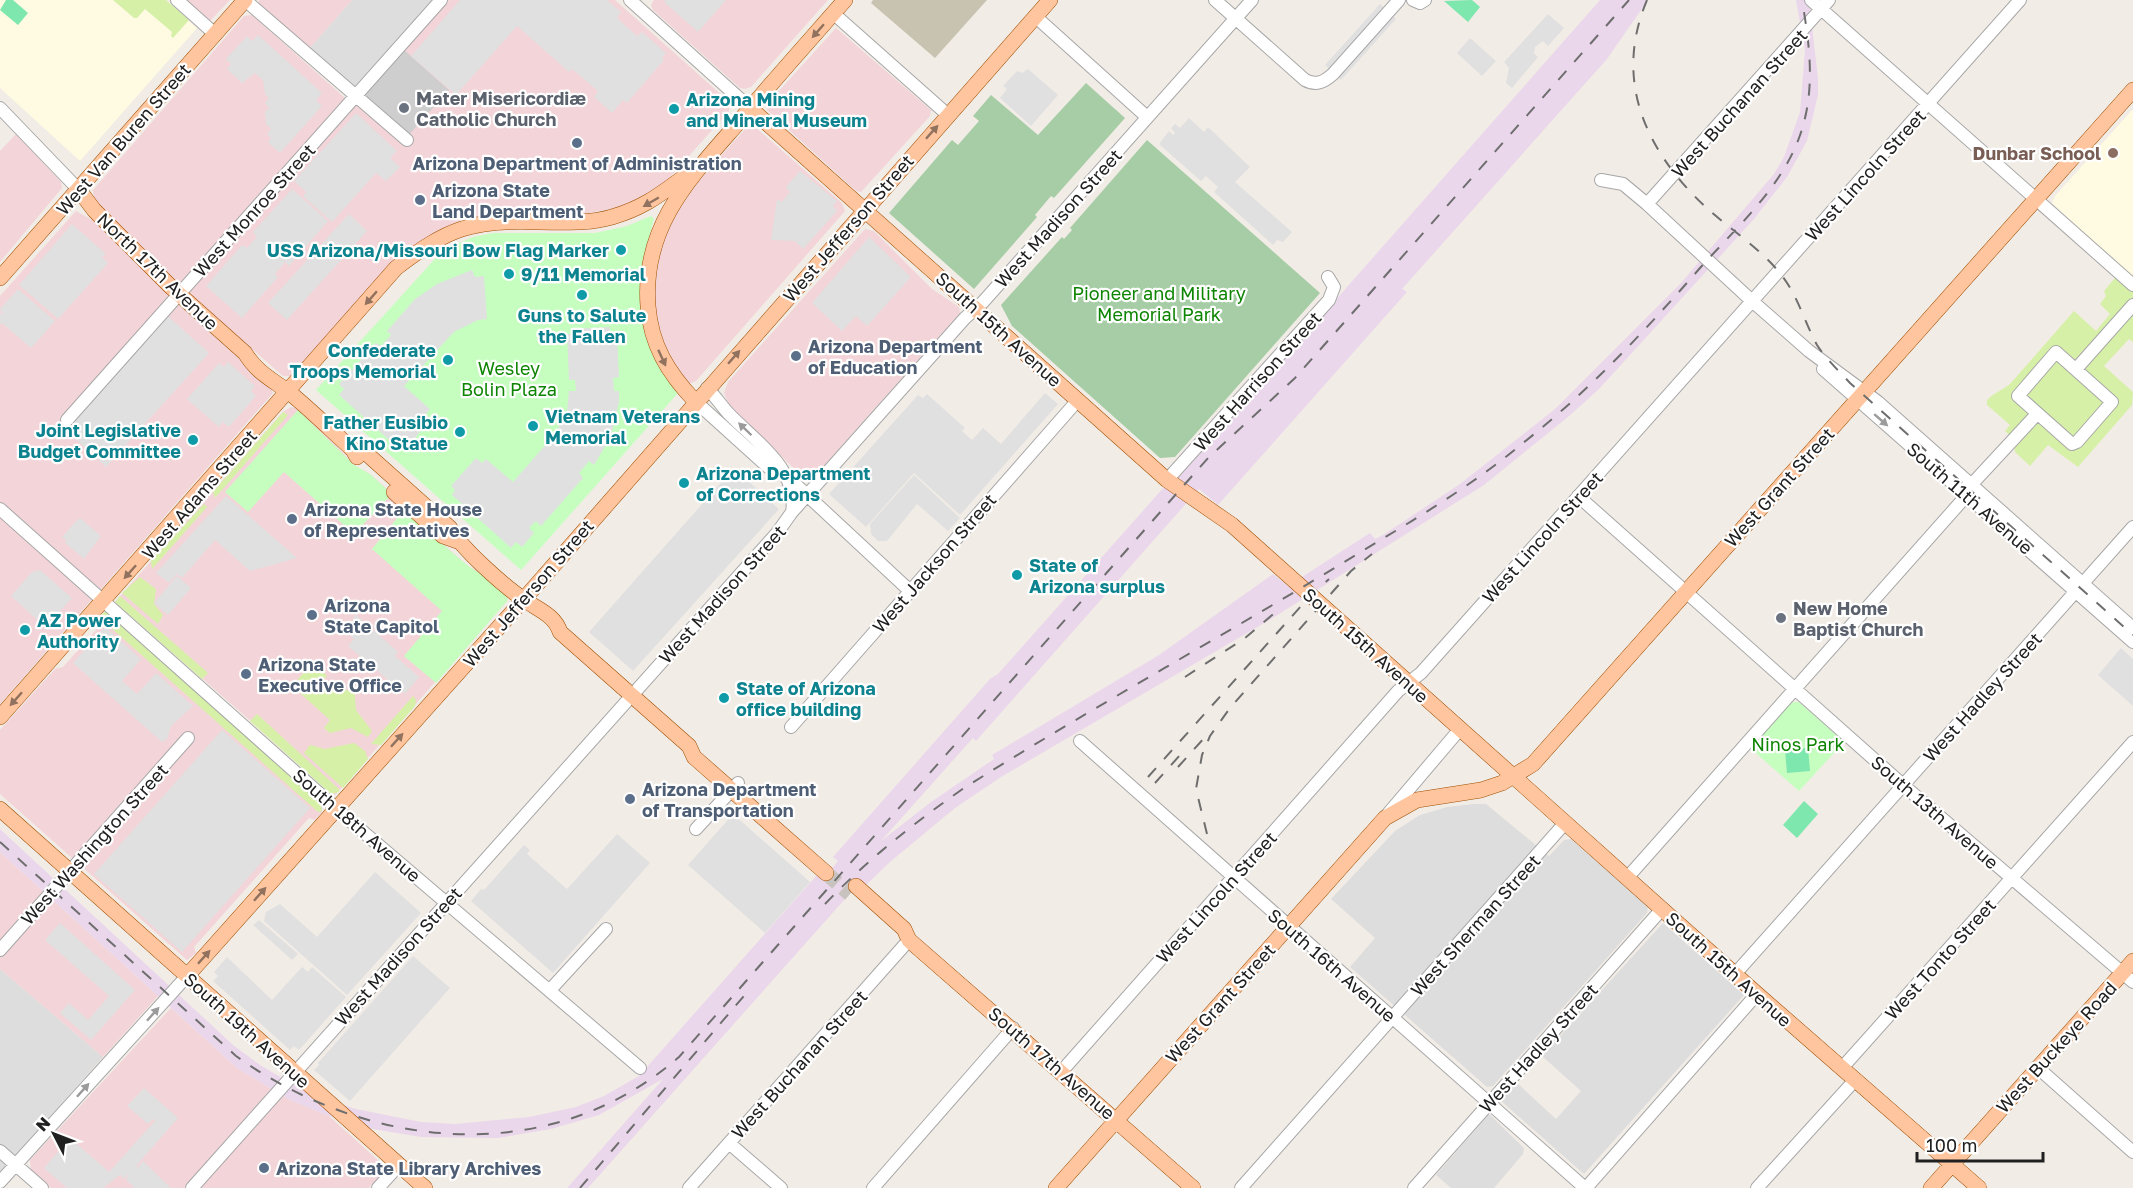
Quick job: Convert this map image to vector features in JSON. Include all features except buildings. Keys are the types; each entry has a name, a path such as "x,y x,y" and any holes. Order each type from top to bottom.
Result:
{"main road":[{"name":"West Van Buren Street","path":"0,278 245,0"},
{"path":"695,401 672,376 660,354 650,324 647,280 654,241 662,224 698,167 844,0"},
{"name":"West Jefferson Street","path":"187,976 524,599 695,401 1050,0"},
{"name":"West Grant Street","path":"1056,1188 1384,818 1417,800 1480,790 1515,777 1548,749 2034,198 2133,90"},
{"name":"South 15th Avenue","path":"750,108 1167,480 1232,525 1757,994 1979,1188"},
{"name":"West Adams Street","path":"0,717 104,602 396,268 425,246 457,229 486,222 585,222 611,218 649,204 698,167"},
{"name":"North 17th Avenue","path":"79,190 94,210 180,295 245,353 258,358 280,377 288,392 353,450 367,454 450,528 457,541 524,599"},
{"path":"524,599 531,612 552,631 560,632 689,746 694,757 735,787 829,869"},
{"name":"South 19th Avenue","path":"0,809 69,873 425,1188"},
{"name":"South 17th Avenue","path":"853,890 899,937 909,940 1013,1028 1193,1188"},
{"name":"West Buckeye Road","path":"1931,1188 2037,1068 2128,978 2133,961"}],"street":[{"path":"177,0 215,34"},
{"path":"245,0 407,140"},
{"name":"West Monroe Street","path":"67,420 441,0"},
{"path":"1215,0 1305,80 1318,83 1330,77 1399,0"},
{"name":"West Madison Street","path":"192,1188 771,540 792,512 1252,0"},
{"path":"1811,0 1825,4 1928,104 2133,285"},
{"name":"West Lincoln Street","path":"1061,1072 1398,691 1421,673 2020,0"},
{"path":"636,2 750,108"},
{"name":"West Buchanan Street","path":"1647,204 1825,4"},
{"path":"833,13 948,115"},
{"path":"1036,17 1147,117"},
{"name":"North 17th Avenue","path":"0,108 79,190"},
{"name":"South 11th Avenue","path":"1601,180 1623,184 1647,204 1752,301 2079,588 2133,642"},
{"name":"West Harrison Street","path":"1167,480 1329,300 1334,287 1328,278"},
{"path":"2078,368 2133,305"},
{"path":"2056,352 2078,368 2112,402 2077,442 2072,444 2036,415 2018,396 2056,352"},
{"path":"707,388 727,412 775,458 793,490 792,512"},
{"name":"West Jackson Street","path":"791,727 1078,400"},
{"path":"695,401 768,467 780,470 909,590"},
{"path":"1627,878 2036,415"},
{"name":"South 13th Avenue","path":"1578,496 1903,785 2128,978"},
{"name":"South 18th Avenue","path":"0,509 336,808 640,1068"},
{"name":"West Hadley Street","path":"1735,974 2133,527"},
{"name":"South 11th Avenue","path":"2079,588 2133,628"},
{"name":"West Grant Street","path":"1384,818 1460,729"},
{"name":"West Washington Street","path":"0,950 188,738"},
{"name":"South 16th Avenue","path":"1080,741 1586,1188"},
{"name":"West Tonto Street","path":"1842,1068 2133,742"},
{"path":"696,829 735,787"},
{"name":"West Sherman Street","path":"1241,1188 1565,823"},
{"name":"West Hadley Street","path":"1414,1188 1662,909"},
{"path":"550,990 606,929"},
{"name":"West Buchanan Street","path":"689,1188 909,940"},
{"name":"West Jefferson Street","path":"0,1182 187,976"},
{"path":"1586,1188 1757,994"},
{"path":"873,1188 1013,1028"},
{"path":"2037,1068 2133,1152"},
{"path":"1757,1188 1855,1080"},
{"path":"729,1143 781,1188"},
{"path":"0,1151 42,1188"},
{"path":"378,1188 399,1165"}],"shaded area":[{"path":"0,0 166,0 197,28 80,161 0,88"},
{"path":"185,0 230,0 210,21"},
{"path":"259,0 352,0 308,50 259,6"},
{"path":"352,0 434,0 353,88 308,50"},
{"path":"449,0 615,0 726,99 729,103 729,111 663,185 626,206 578,215 485,216 460,221 439,231 292,376 283,376 181,287 94,199 93,190 244,16 252,15 354,106"},
{"path":"460,0 607,0 621,12 617,18 637,36 642,32 666,53 662,58 664,60 627,103 623,100 612,113 594,97 598,91 572,69 569,72 517,26 456,95 411,56"},
{"path":"654,0 828,0 751,87 745,89 740,88 653,10 651,5"},
{"path":"666,0 726,0 698,32 664,2"},
{"path":"873,0 987,0 935,58 871,3"},
{"path":"1600,0 1648,0 1607,59 1402,289 1407,292 1218,505 1199,489 976,741 973,738 881,841 931,802 994,759 992,755 1159,655 1273,574 1288,586 1370,533 1375,539 1383,535 1460,484 1555,409 1681,283 1774,174 1784,157 1800,112 1805,50 1796,0 1809,0 1818,95 1807,141 1787,177 1754,219 1599,389 1484,485 1271,619 1001,777 955,808 866,885 861,881 588,1188 567,1188 663,1079 599,1115 551,1129 498,1138 421,1137 373,1129 326,1115 288,1099 237,1068 0,852 0,829 233,1045 260,1065 309,1094 356,1109 421,1122 455,1124 529,1117 576,1107 604,1096 639,1076 817,875 822,880 838,861 833,857 990,679 998,674 1157,495 1333,303"},
{"path":"1380,4 1396,19 1341,80 1325,65"},
{"path":"1548,14 1564,28 1548,46 1543,41 1535,47 1534,53 1538,57 1512,88 1506,83 1509,68 1504,62"},
{"path":"836,28 931,110 930,116 861,192 856,191 767,110 768,103"},
{"path":"258,35 322,93 316,100 322,106 280,153 268,142 271,138 267,134 271,129 266,124 265,112 269,108 265,103 269,98 265,94 263,80 255,73 242,83 227,69 231,64 226,59 247,36 252,41"},
{"path":"1470,38 1496,61 1482,76 1457,53"},
{"path":"404,50 449,90 407,137 362,98"},
{"path":"1028,69 1058,95 1031,126 1000,98 1007,89 1003,86 1017,71 1022,73"},
{"name":"Dunbar School","path":"2133,109 2133,278 2052,203 2055,196"},
{"path":"356,113 397,151 390,158 400,167 386,181 376,173 332,222 303,196 306,192 294,181"},
{"path":"1189,118 1204,132 1208,127 1250,167 1235,182 1292,232 1283,242 1277,240 1273,245 1214,192 1218,187 1206,176 1201,181 1159,144 1169,131 1173,135 1175,133 1171,128 1175,124 1180,128"},
{"path":"754,126 842,203 845,211 696,381 689,384 680,379 660,341 651,294 661,239 687,194 746,128"},
{"path":"16,134 61,182 62,188 0,262 0,151"},
{"path":"800,171 837,201 833,206 837,211 803,249 795,241 771,240 777,199 782,202 790,192 786,187"},
{"path":"292,189 328,221 289,266 285,262 275,274 278,277 242,318 206,286 242,245 247,248 257,237 253,232"},
{"path":"76,211 96,222 165,292 270,386 273,393 0,704 0,296"},
{"path":"349,214 367,231 287,320 268,303"},
{"path":"72,224 106,254 102,257 108,263 58,319 19,285"},
{"path":"865,229 874,231 932,289 959,307 960,313 810,481 806,480 730,407 724,393 728,382"},
{"path":"869,237 911,277 867,326 856,316 842,331 812,303"},
{"path":"472,270 475,277 484,276 487,319 478,320 454,332 404,386 430,409 426,414 431,419 407,447 401,442 397,447 339,395 344,389 339,384 376,343 381,346 391,335 387,331 415,299 437,284"},
{"path":"18,289 55,321 31,348 2,323 0,325 0,313 4,315 0,309"},
{"path":"168,316 209,353 106,467 65,429"},
{"path":"610,327 610,335 617,334 619,377 613,378 614,391 619,391 619,402 611,436 594,465 589,461 579,473 583,478 541,526 536,521 529,528 534,533 522,547 516,542 511,548 452,495 455,490 451,486 476,458 482,463 486,459 513,482 555,434 567,411 569,391 576,391 575,380 569,380 567,334 571,334 571,329"},
{"path":"228,362 255,386 251,391 256,396 229,427 223,422 219,427 187,399 219,363 224,367"},
{"path":"1045,393 1058,404 960,515 914,473 866,527 829,494 918,395 923,398 927,394 965,428 962,431 972,440 983,428 1001,444"},
{"path":"291,407 320,429 354,465 370,474 407,506 410,515 468,566 482,573 508,600 335,795 115,602 283,412"},
{"path":"734,468 779,509 633,671 589,632"},
{"path":"914,475 960,518 948,531 917,504 887,541 878,541 871,534 870,524"},
{"path":"226,496 297,558 250,571 215,540 182,578 177,574 169,583 156,573"},
{"path":"78,519 101,536 84,559 65,543 67,541 62,537"},
{"path":"40,570 72,598 50,622 48,620 43,625 11,596 32,572"},
{"path":"177,576 191,588 168,615 154,603"},
{"path":"105,611 322,805 322,812 315,820 309,818 194,947 196,953 187,960 0,794 0,730 55,669 63,667 96,630 97,622"},
{"path":"355,614 398,652 395,656 419,677 405,694 348,646 354,639 350,635"},
{"path":"105,627 141,659 122,681 137,694 156,673 193,706 171,726 167,739 162,742 73,663"},
{"path":"2121,648 2133,659 2133,706 2098,675"},
{"path":"222,730 310,808 182,952 94,874"},
{"path":"1486,804 1549,856 1564,840 1571,839 1648,905 1647,913 1493,1086 1487,1087 1350,967 1375,938 1331,899 1395,831 1420,815 1447,807"},
{"path":"733,814 810,882 765,933 688,865"},
{"path":"617,834 650,863 553,973 471,901 481,889 484,890 524,845 530,850 527,854 567,889"},
{"path":"0,852 158,996 103,1057 0,969"},
{"path":"375,872 421,913 347,995 264,921 266,912 280,904 317,937"},
{"path":"259,920 298,954 292,960 253,925"},
{"path":"60,923 135,990 91,1040 60,1013 69,1003 88,1020 109,996 45,940"},
{"path":"1663,923 1744,995 1584,1174 1500,1100 1516,1082 1556,1119 1581,1091 1542,1056"},
{"path":"413,956 450,988 350,1101 314,1070"},
{"path":"227,957 272,1000 302,967 308,972 312,967 346,997 299,1050 294,1046 290,1050 213,981 218,976 214,972"},
{"path":"0,969 103,1057 0,1172"},
{"path":"171,1008 237,1068 288,1099 329,1116 380,1162 382,1172 378,1178 369,1188 51,1188 31,1170 30,1160"},
{"path":"144,1088 178,1118 136,1166 138,1167 143,1161 171,1188 135,1188 126,1180 129,1173 124,1179 120,1175 103,1188 67,1188 44,1168 70,1138 109,1172 155,1121 153,1119 148,1124 127,1106"},
{"path":"1489,1114 1524,1148 1523,1154 1494,1188 1451,1188 1436,1175"}],"green space":[{"path":"6,0 13,0 28,13 18,25 0,10"},
{"path":"113,0 166,0 189,20 173,38 172,32 145,9 137,18 134,18"},
{"path":"1472,0 1480,7 1468,22 1444,1"},
{"path":"1086,83 1125,118 1054,198 1051,196 1035,215 1037,217 974,289 889,213 952,140 958,145 979,121 973,116 991,95 1038,135"},
{"name":"Pioneer and Military Memorial Park","path":"1147,140 1320,293 1175,457 1160,458 1012,326 1001,305 1062,237 1064,239 1072,230 1070,228"},
{"name":"Wesley Bolin Plaza","path":"651,216 654,219 644,265 643,287 647,332 664,373 678,393 521,570 316,390 443,250 473,237 493,233 595,233 627,226"},
{"path":"2119,273 2133,285 2133,342 2129,339 2104,366 2133,392 2132,405 2078,467 2048,445 2030,466 2015,452 2014,439 2005,431 2010,425 1987,405 1987,400 2010,384 2074,311 2096,331 2110,314 2100,304 2106,296 2104,291"},
{"path":"298,410 354,465 370,474 392,494 354,534 284,472 248,512 225,492"},
{"path":"283,412 288,415 215,498 213,492"},
{"path":"204,504 207,507 152,569 151,561"},
{"path":"407,506 410,515 466,564 500,588 508,600 436,683 404,656 442,611 372,549"},
{"path":"140,577 156,589 154,604 163,615 158,624 122,593"},
{"path":"120,596 208,673 202,679 115,602"},
{"path":"105,611 320,802 322,811 318,812 100,618"},
{"path":"312,663 327,676 322,681 334,692 339,687 349,691 354,685 356,710 372,731 368,737 351,728 330,733 324,728 330,720 292,686"},
{"path":"413,696 416,700 415,706 381,745 371,744"},
{"name":"Ninos Park","path":"1799,702 1844,742 1799,791 1750,748 1790,703"},
{"path":"257,714 339,789 339,792 331,794 250,721"},
{"path":"354,743 365,751 368,759 343,788 304,753 310,745 325,749"},
{"path":"1808,748 1810,771 1787,773 1785,750"},
{"path":"1804,801 1818,814 1797,838 1783,825"}],"tunnel":[{"path":"826,873 850,894"}],"railway":[{"path":"0,842 236,1056 288,1088 343,1112 401,1128 459,1134 517,1131 574,1117 628,1093 679,1057 1208,458 1295,378 1629,0"},
{"path":"1647,0 1637,31 1633,60 1635,88 1642,116 1669,166 1710,211 1755,248 1779,272 1796,298 1817,345 1850,383 2133,635"},
{"path":"825,904 857,872 964,788 1434,507 1502,460 1571,403 1658,315 1742,223 1769,191 1791,157 1804,121 1810,87 1809,52 1802,0"},
{"path":"1207,834 1196,789 1202,755 1210,736 1230,708 1351,571 1372,554"},
{"path":"1148,777 1311,595 1329,579"},
{"path":"1185,677 1245,638 1278,610"},
{"path":"1178,767 1206,736"},
{"path":"1155,783 1181,754"},
{"path":"580,1188 749,990"}],"place":[{"name":"Mater Misericordiæ Catholic Church","path":"404,108"},
{"name":"Arizona Mining and Mineral Museum","path":"674,109"},
{"name":"Arizona Department of Administration","path":"577,143"},
{"name":"Dunbar School","path":"2113,153"},
{"name":"Arizona State Land Department","path":"420,200"},
{"name":"USS Arizona/Missouri Bow Flag Marker","path":"621,250"},
{"name":"9/11 Memorial","path":"509,274"},
{"name":"Guns to Salute the Fallen","path":"582,295"},
{"name":"Arizona Department of Education","path":"796,356"},
{"name":"Confederate Troops Memorial","path":"448,360"},
{"name":"Vietnam Veterans Memorial","path":"533,426"},
{"name":"Father Eusibio Kino Statue","path":"460,432"},
{"name":"Joint Legislative Budget Committee","path":"193,440"},
{"name":"Arizona Department of Corrections","path":"684,483"},
{"name":"Arizona State House of Representatives","path":"292,519"},
{"name":"State of Arizona surplus","path":"1017,575"},
{"name":"Arizona State Capitol","path":"312,615"},
{"name":"New Home Baptist Church","path":"1781,618"},
{"name":"AZ Power Authority","path":"25,630"},
{"name":"Arizona State Executive Office","path":"246,674"},
{"name":"State of Arizona office building","path":"724,698"},
{"name":"Arizona Department of Transportation","path":"630,799"},
{"name":"Arizona State Library Archives","path":"264,1168"}]}
